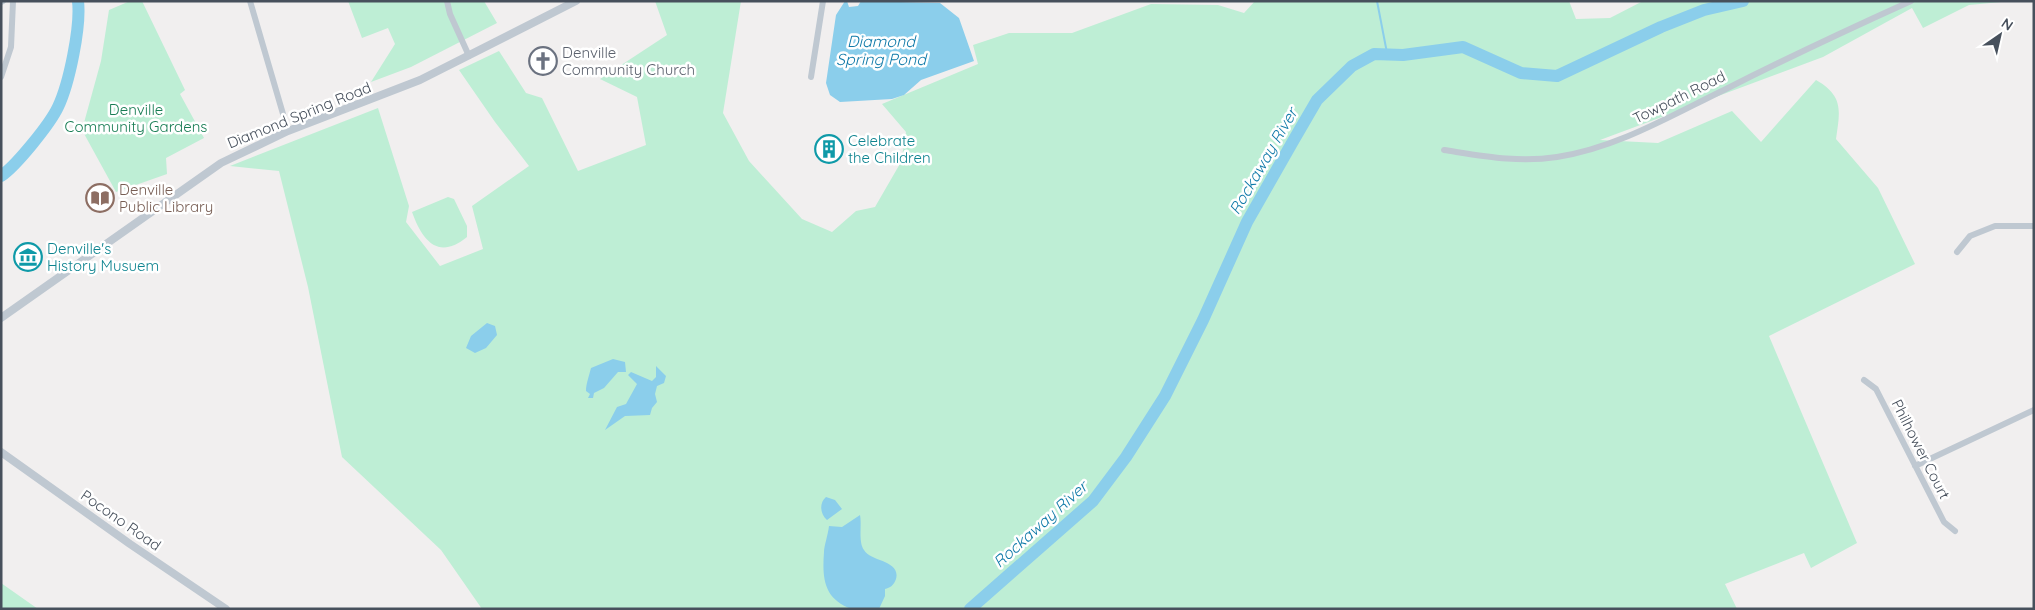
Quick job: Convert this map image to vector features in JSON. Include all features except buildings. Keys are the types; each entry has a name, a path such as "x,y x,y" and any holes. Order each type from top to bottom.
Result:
{"street":[{"path":"1,77 11,47 13,1"},
{"path":"250,1 288,131"},
{"path":"447,1 450,14 469,56"},
{"name":"Diamond Spring Road","path":"1,318 208,171 241,152 288,131 420,80 576,1"},
{"path":"811,77 823,1"},
{"name":"Towpath Road","path":"1444,150 1492,159 1522,160 1575,154 1603,145 1682,111 1912,1"},
{"path":"1957,252 1970,236 1995,226 2034,226"},
{"name":"Philhower Court","path":"1864,380 1876,389 1944,522 1954,531"},
{"path":"1915,466 2034,410"},
{"name":"Pocono Road","path":"1,452 226,609"}],"green space":[{"name":"Denville Community Gardens","path":"130,1 142,1 185,90 180,94 204,138 166,158 167,174 116,192 82,130 101,61 109,10"},
{"path":"348,1 484,1 497,23 411,67 371,82 395,44 388,28 362,38"},
{"path":"655,1 741,1 723,113 749,161 802,219 832,232 856,211 875,207 901,162 906,132 882,104 978,64 973,45 1009,33 1072,33 1151,4 1218,5 1244,13 1255,1 1569,1 1576,19 1610,18 1643,1 2012,1 1969,5 1923,28 1912,8 1823,57 1600,140 1658,143 1732,111 1761,142 1816,80 1832,92 1836,98 1839,112 1836,139 1878,188 1915,264 1769,336 1857,543 1811,568 1804,553 1725,584 1737,609 482,609 441,550 342,457 308,287 279,171 230,166 378,108 409,206 406,222 440,266 483,249 472,206 529,166 495,122 459,70 499,51 526,93 542,98 578,171 646,145 637,97 600,79 667,35"},
{"path":"448,197 454,199 467,226 467,237 457,244 439,247 426,239 412,212"},
{"path":"1,583 38,609 1,609"}],"water":[{"name":"Diamond Spring Pond","path":"845,1 847,1 849,7 858,6 861,1 940,3 959,18 974,61 921,80 904,95 892,99 840,102 830,95 826,83 836,15"},
{"path":"487,323 495,326 497,335 486,348 475,353 466,348 471,336"},
{"path":"613,359 625,362 626,372 618,372 604,388 594,393 593,398 588,398 590,394 586,391 586,388 591,368"},
{"path":"656,366 666,376 664,383 657,386 655,394 657,402 652,408 650,415 625,416 605,430 617,407 626,404 637,384 628,375 631,372 652,381 656,377"},
{"path":"826,497 835,500 842,509 827,520 821,508 822,502"},
{"path":"860,515 862,547 868,554 894,568 896,573 894,583 885,589 885,596 879,609 852,609 843,605 830,594 825,579 824,550 829,526 842,527"}],"waterway":[{"name":"Rockaway River","path":"1,176 32,144 48,124 58,107 73,55 78,25 78,1"},
{"path":"1377,1 1387,53"},
{"name":"Rockaway River","path":"970,609 1093,501 1126,457 1165,396 1203,320 1247,222 1292,143 1317,100 1352,66 1374,54 1403,55 1463,47 1521,73 1557,76 1661,27 1704,10 1743,1"}],"place":[{"name":"Denville Community Church","path":"543,61"},
{"name":"Celebrate the Children","path":"829,149"},
{"name":"Denville Public Library","path":"100,198"},
{"name":"Denville's History Musuem","path":"28,257"}]}
